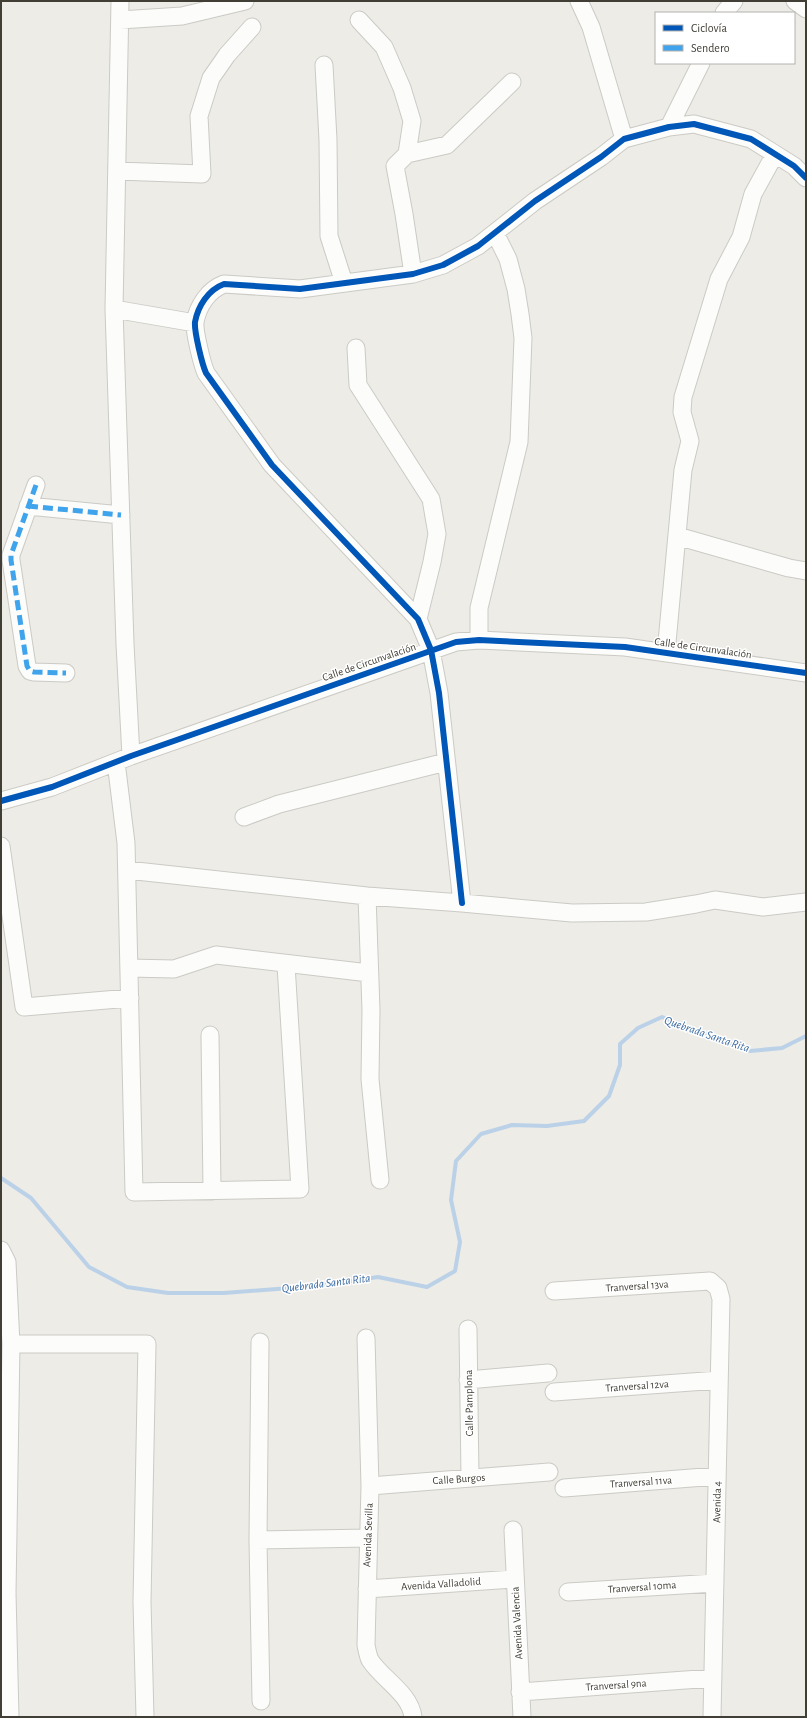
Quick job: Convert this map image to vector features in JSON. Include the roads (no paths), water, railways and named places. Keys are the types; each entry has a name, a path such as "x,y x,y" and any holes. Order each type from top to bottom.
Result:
{"street":[{"path":"120,1 114,309 125,644 123,759 134,1192 300,1189 286,965"},
{"path":"120,20 182,16 245,1"},
{"path":"579,1 591,28 624,139"},
{"path":"725,12 734,1"},
{"path":"795,1 806,10"},
{"path":"359,20 384,47 402,88 412,121 407,154"},
{"path":"117,171 202,174 200,116 211,78 227,55 252,27"},
{"path":"669,127 700,64"},
{"path":"324,65 328,140 329,236 344,283"},
{"path":"412,274 404,214 395,166 407,154 447,145 512,82"},
{"path":"462,903 439,693 431,650 418,619 272,466 206,373 203,366 195,323 203,301 216,287 224,284 300,289 412,274 443,265 478,246 535,201 601,157 624,139 669,127 694,124 751,138 794,166 806,178"},
{"path":"666,653 683,470 690,441 682,412 684,396 719,279 741,238 753,194 775,154"},
{"path":"479,640 479,608 519,442 523,338 516,289 508,259 495,233"},
{"path":"114,309 195,323"},
{"path":"356,348 358,385 431,499 437,534 432,562 418,619"},
{"path":"36,485 11,554 27,666 30,671 34,672 66,673"},
{"path":"28,506 120,515"},
{"path":"677,536 789,568 806,571"},
{"name":"Calle de Circunvalación","path":"1,801 52,787 123,759 456,642 479,640 625,648 806,673"},
{"path":"244,817 279,804 446,762"},
{"path":"1,846 24,1007 130,998"},
{"path":"127,870 367,896 572,913 646,912 715,900 763,907 806,902"},
{"path":"367,896 370,1079 380,1180"},
{"path":"129,968 174,970 216,956 286,965 369,973"},
{"path":"210,1035 212,1191"},
{"path":"1,1250 7,1262 11,1344 5,1646 10,1717"},
{"name":"Tranversal 13va","path":"554,1291 710,1281 718,1288"},
{"name":"Avenida 4","path":"712,1717 721,1299 718,1288"},
{"name":"Calle Pamplona","path":"468,1329 470,1478"},
{"name":"Avenida Sevilla","path":"366,1338 370,1486 366,1645 369,1659 407,1700 413,1717"},
{"path":"260,1342 258,1540 261,1700"},
{"path":"11,1344 147,1344 142,1602 145,1717"},
{"path":"468,1380 548,1373"},
{"name":"Tranversal 12va","path":"554,1392 719,1380"},
{"name":"Calle Burgos","path":"370,1486 549,1472"},
{"name":"Tranversal 11va","path":"564,1488 717,1476"},
{"name":"Avenida Valencia","path":"513,1530 522,1717"},
{"path":"258,1540 368,1538"},
{"name":"Avenida Valladolid","path":"367,1589 515,1579"},
{"name":"Tranversal 10ma","path":"568,1592 715,1583"},
{"name":"Tranversal 9na","path":"520,1692 713,1678"}],"waterway":[{"name":"Quebrada Santa Rita","path":"1,1178 31,1198 89,1267 127,1287 168,1293 224,1293 316,1286 378,1277 427,1287 455,1271 460,1242 451,1200 456,1161 481,1134 512,1125 547,1126 584,1121 609,1096 620,1065 620,1044 638,1028 662,1017 750,1051 782,1048 806,1036"}]}
